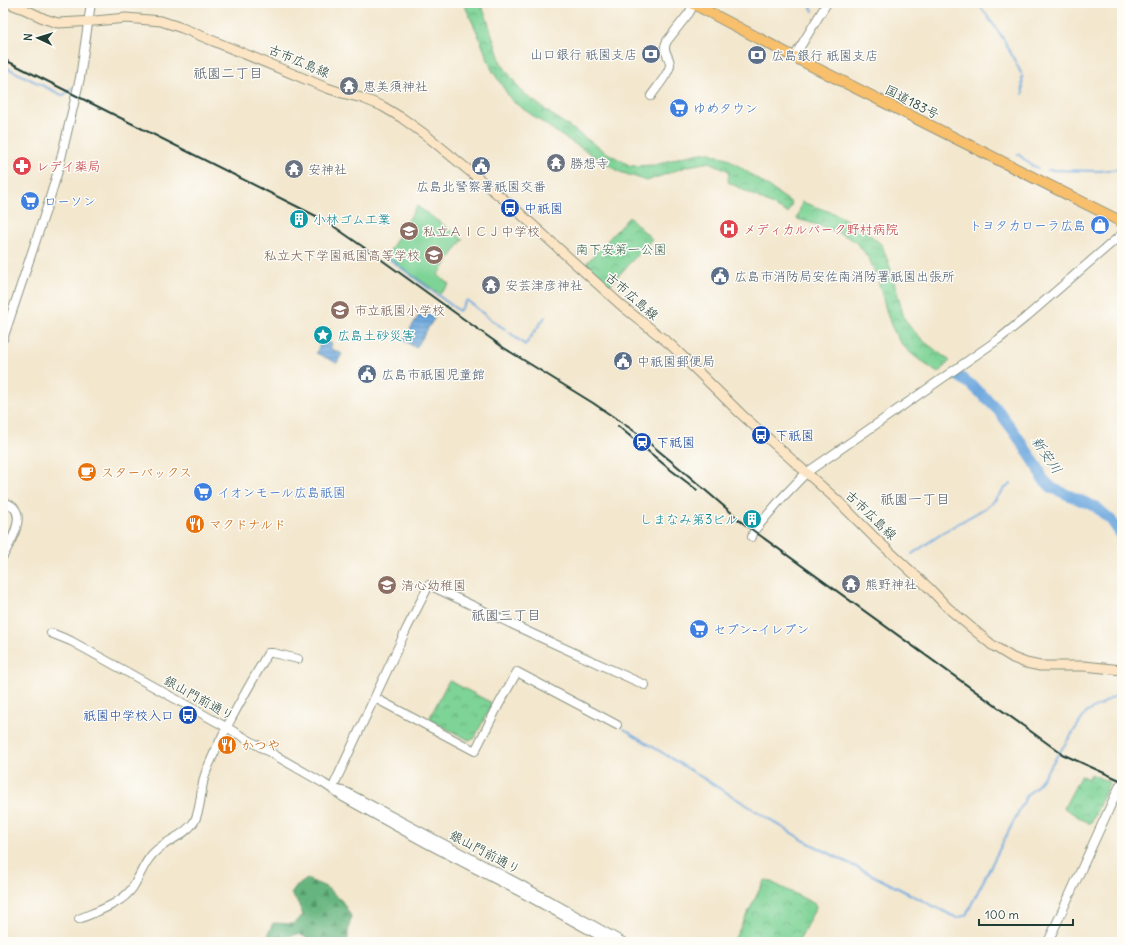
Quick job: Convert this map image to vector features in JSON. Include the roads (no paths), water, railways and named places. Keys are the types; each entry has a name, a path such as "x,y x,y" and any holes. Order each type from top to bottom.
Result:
{"highway":[{"name":"国道183号","path":"693,4 1122,222"}],"main road":[{"name":"古市広島線","path":"8,3 24,9 45,20 58,23 88,22 126,18 161,21 189,30 327,88 362,98 382,106 427,136 513,207 622,306 671,345 741,414 838,501 948,608 992,645 1022,662 1040,666 1084,666 1122,670"}],"street":[{"path":"3,339 58,171 80,78 91,3"},
{"path":"794,56 827,3"},
{"path":"651,96 668,72 670,66 664,46 666,41 689,14 693,4"},
{"path":"752,537 754,531 781,498 806,473 999,339 1122,234"},
{"path":"3,502 15,508 18,516 14,534 3,556"},
{"path":"332,789 429,585 645,685"},
{"name":"銀山門前通り","path":"51,633 71,641 226,727 332,789 342,797 611,942"},
{"path":"79,919 107,907 124,897 132,888 148,860 157,849 186,832 195,820 205,773 226,727 268,653 298,659"},
{"path":"375,698 476,751 499,704 517,672 617,725"},
{"path":"1048,942 1120,785"},
{"name":"銀山門前通り","path":"332,789 346,792 563,908 623,942"}],"water":[{"path":"423,309 435,317 416,348 403,340"},
{"path":"323,339 332,344 330,348 342,354 337,363 316,353"}],"waterway":[{"path":"809,3 813,11"},
{"path":"980,6 1004,40 1021,73"},
{"path":"3,66 62,95 72,88"},
{"path":"1022,76 1023,94"},
{"path":"1018,154 1031,165 1038,168"},
{"path":"1048,170 1098,171 1122,169"},
{"path":"384,255 459,311 467,300 491,320 505,329"},
{"path":"509,332 525,345 545,317"},
{"name":"新安川","path":"957,375 973,386 998,410 1039,469 1042,478 1052,488 1096,507 1111,520 1122,536"},
{"name":"新安川","path":"1037,479 1042,478"},
{"path":"912,554 947,530 987,507 1004,489 1011,484"},
{"path":"624,729 803,840 957,918 966,915 1027,795 1037,786 1086,713 1122,692"}],"railway":[{"path":"3,59 326,221 504,348 593,403 637,433 741,521"},
{"path":"618,426 697,490"},
{"path":"736,518 1062,754 1122,781"}],"place":[{"name":"山口銀行 祇園支店","path":"651,54"},
{"name":"広島銀行 祇園支店","path":"757,55"},
{"name":"恵美須神社","path":"349,86"},
{"name":"ゆめタウン","path":"679,108"},
{"name":"勝想寺","path":"556,163"},
{"name":"レデイ薬局","path":"22,166"},
{"name":"広島北警察署祇園交番","path":"481,166"},
{"name":"安神社","path":"294,169"},
{"name":"ローソン","path":"30,201"},
{"name":"中祇園","path":"510,208"},
{"name":"小林ゴム工業","path":"299,219"},
{"name":"トヨタカローラ広島","path":"1100,225"},
{"name":"メディカルパーク野村病院","path":"729,229"},
{"name":"私立ＡＩＣＪ中学校","path":"409,231"},
{"name":"私立大下学園祗園高等学校","path":"434,255"},
{"name":"広島市消防局安佐南消防署祇園出張所","path":"720,276"},
{"name":"安芸津彦神社","path":"491,285"},
{"name":"市立祇園小学校","path":"340,310"},
{"name":"広島土砂災害","path":"323,335"},
{"name":"中祇園郵便局","path":"623,361"},
{"name":"広島市祇園児童館","path":"367,374"},
{"name":"下祇園","path":"761,435"},
{"name":"下祗園","path":"642,442"},
{"name":"スターバックス","path":"87,472"},
{"name":"イオンモール広島祇園","path":"203,492"},
{"name":"しまなみ第3ビル","path":"752,519"},
{"name":"マクドナルド","path":"195,524"},
{"name":"熊野神社","path":"851,584"},
{"name":"清心幼稚園","path":"387,585"},
{"name":"セブン-イレブン","path":"699,629"},
{"name":"祇園中学校入口","path":"188,715"},
{"name":"かつや","path":"227,745"}],"district":[{"name":"祇園二丁目","path":"228,73"},
{"name":"祇園一丁目","path":"915,499"},
{"name":"祇園三丁目","path":"506,615"}],"park label":[{"name":"南下安第一公園","path":"621,249"}]}
